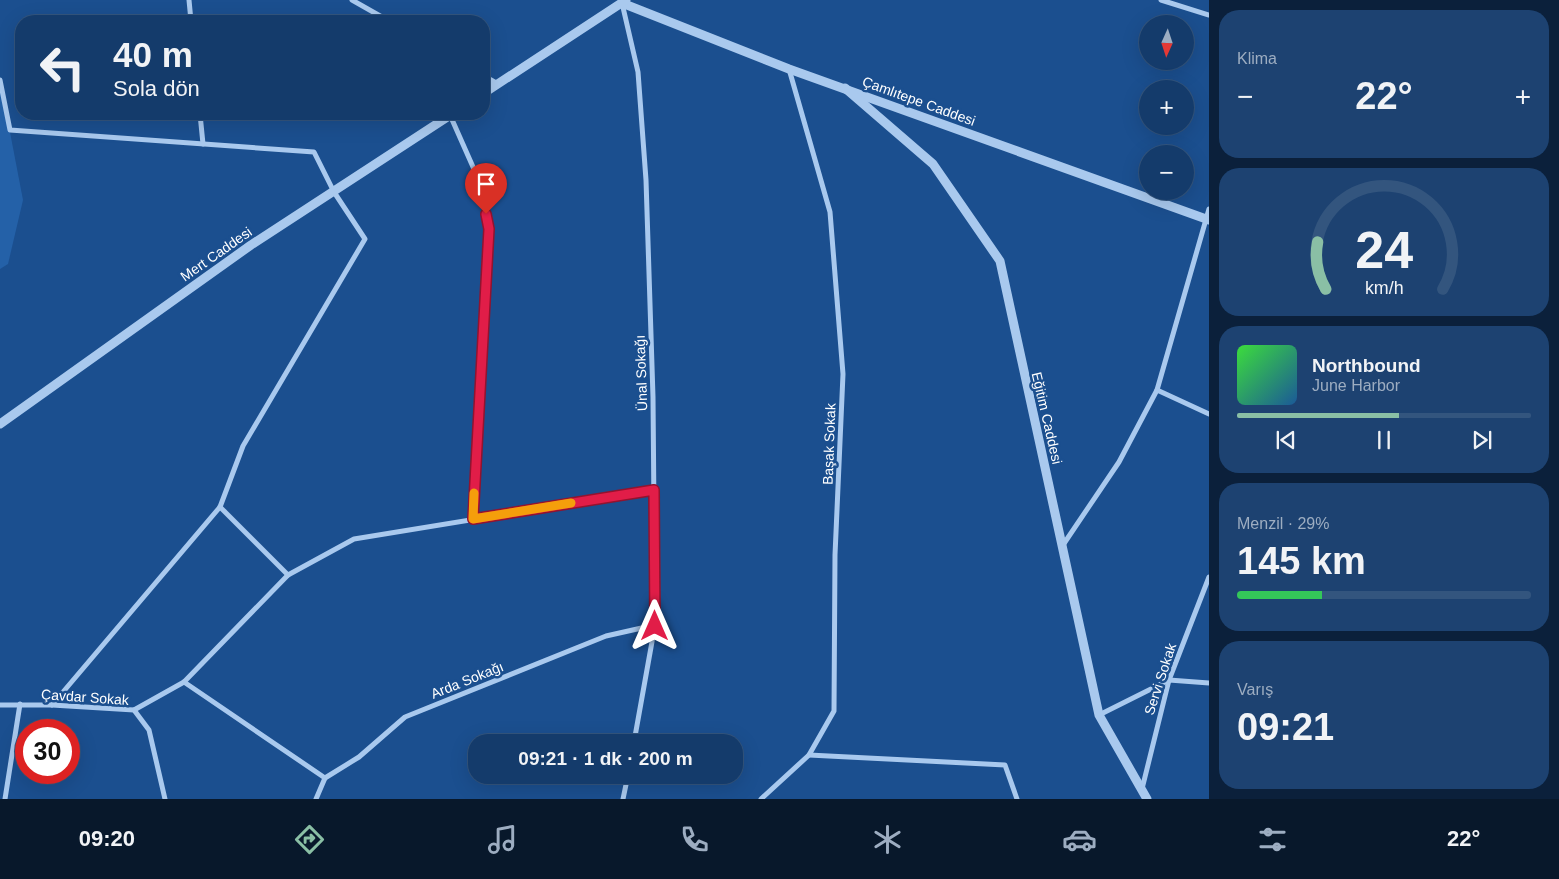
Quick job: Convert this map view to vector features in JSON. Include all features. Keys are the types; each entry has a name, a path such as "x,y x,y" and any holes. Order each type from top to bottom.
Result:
{"street":[{"path":"190,0 191,15"},
{"path":"352,0 378,15"},
{"path":"1161,0 1209,15"},
{"path":"490,89 624,1"},
{"name":"Çamlıtepe Caddesi","path":"624,1 789,69 1208,219"},
{"name":"Ünal Sokağı","path":"624,1 638,72 645,170 653,397 655,626 635,734"},
{"name":"Başak Sokak","path":"761,799 808,755 834,712 835,555 843,374 830,212 789,69"},
{"path":"490,79 498,84"},
{"path":"0,80 10,130 314,152 334,192 364,239 243,446 220,506 52,705"},
{"name":"Eğitim Caddesi","path":"845,88 933,164 1000,261 1099,714 1147,799"},
{"path":"201,120 203,144"},
{"name":"Mert Caddesi","path":"0,424 252,246 443,120"},
{"path":"453,120 482,185 489,229 473,519"},
{"path":"1062,546 1119,462 1157,390 1208,219 1209,209"},
{"path":"1157,390 1209,414"},
{"path":"134,710 184,682 288,575 354,539 654,490"},
{"path":"220,506 288,575"},
{"name":"Servi Sokak","path":"1141,790 1169,680 1209,578"},
{"name":"Arda Sokağı","path":"325,778 359,757 405,716 606,636 655,626"},
{"path":"1099,714 1169,680 1209,683"},
{"path":"184,682 325,778 316,799"},
{"path":"5,799 20,704"},
{"name":"Çavdar Sokak","path":"0,705 52,705 134,710 149,730 165,799"},
{"path":"808,755 1005,765 1017,799"},
{"path":"624,799 626,784"}],"shaded area":[{"path":"0,80 23,200 8,264 0,269"}],"slow traffic":[{"path":"474,493 473,519 571,503"}],"route":[{"path":"486,214 489,229 473,519 654,490 655,626"}]}
